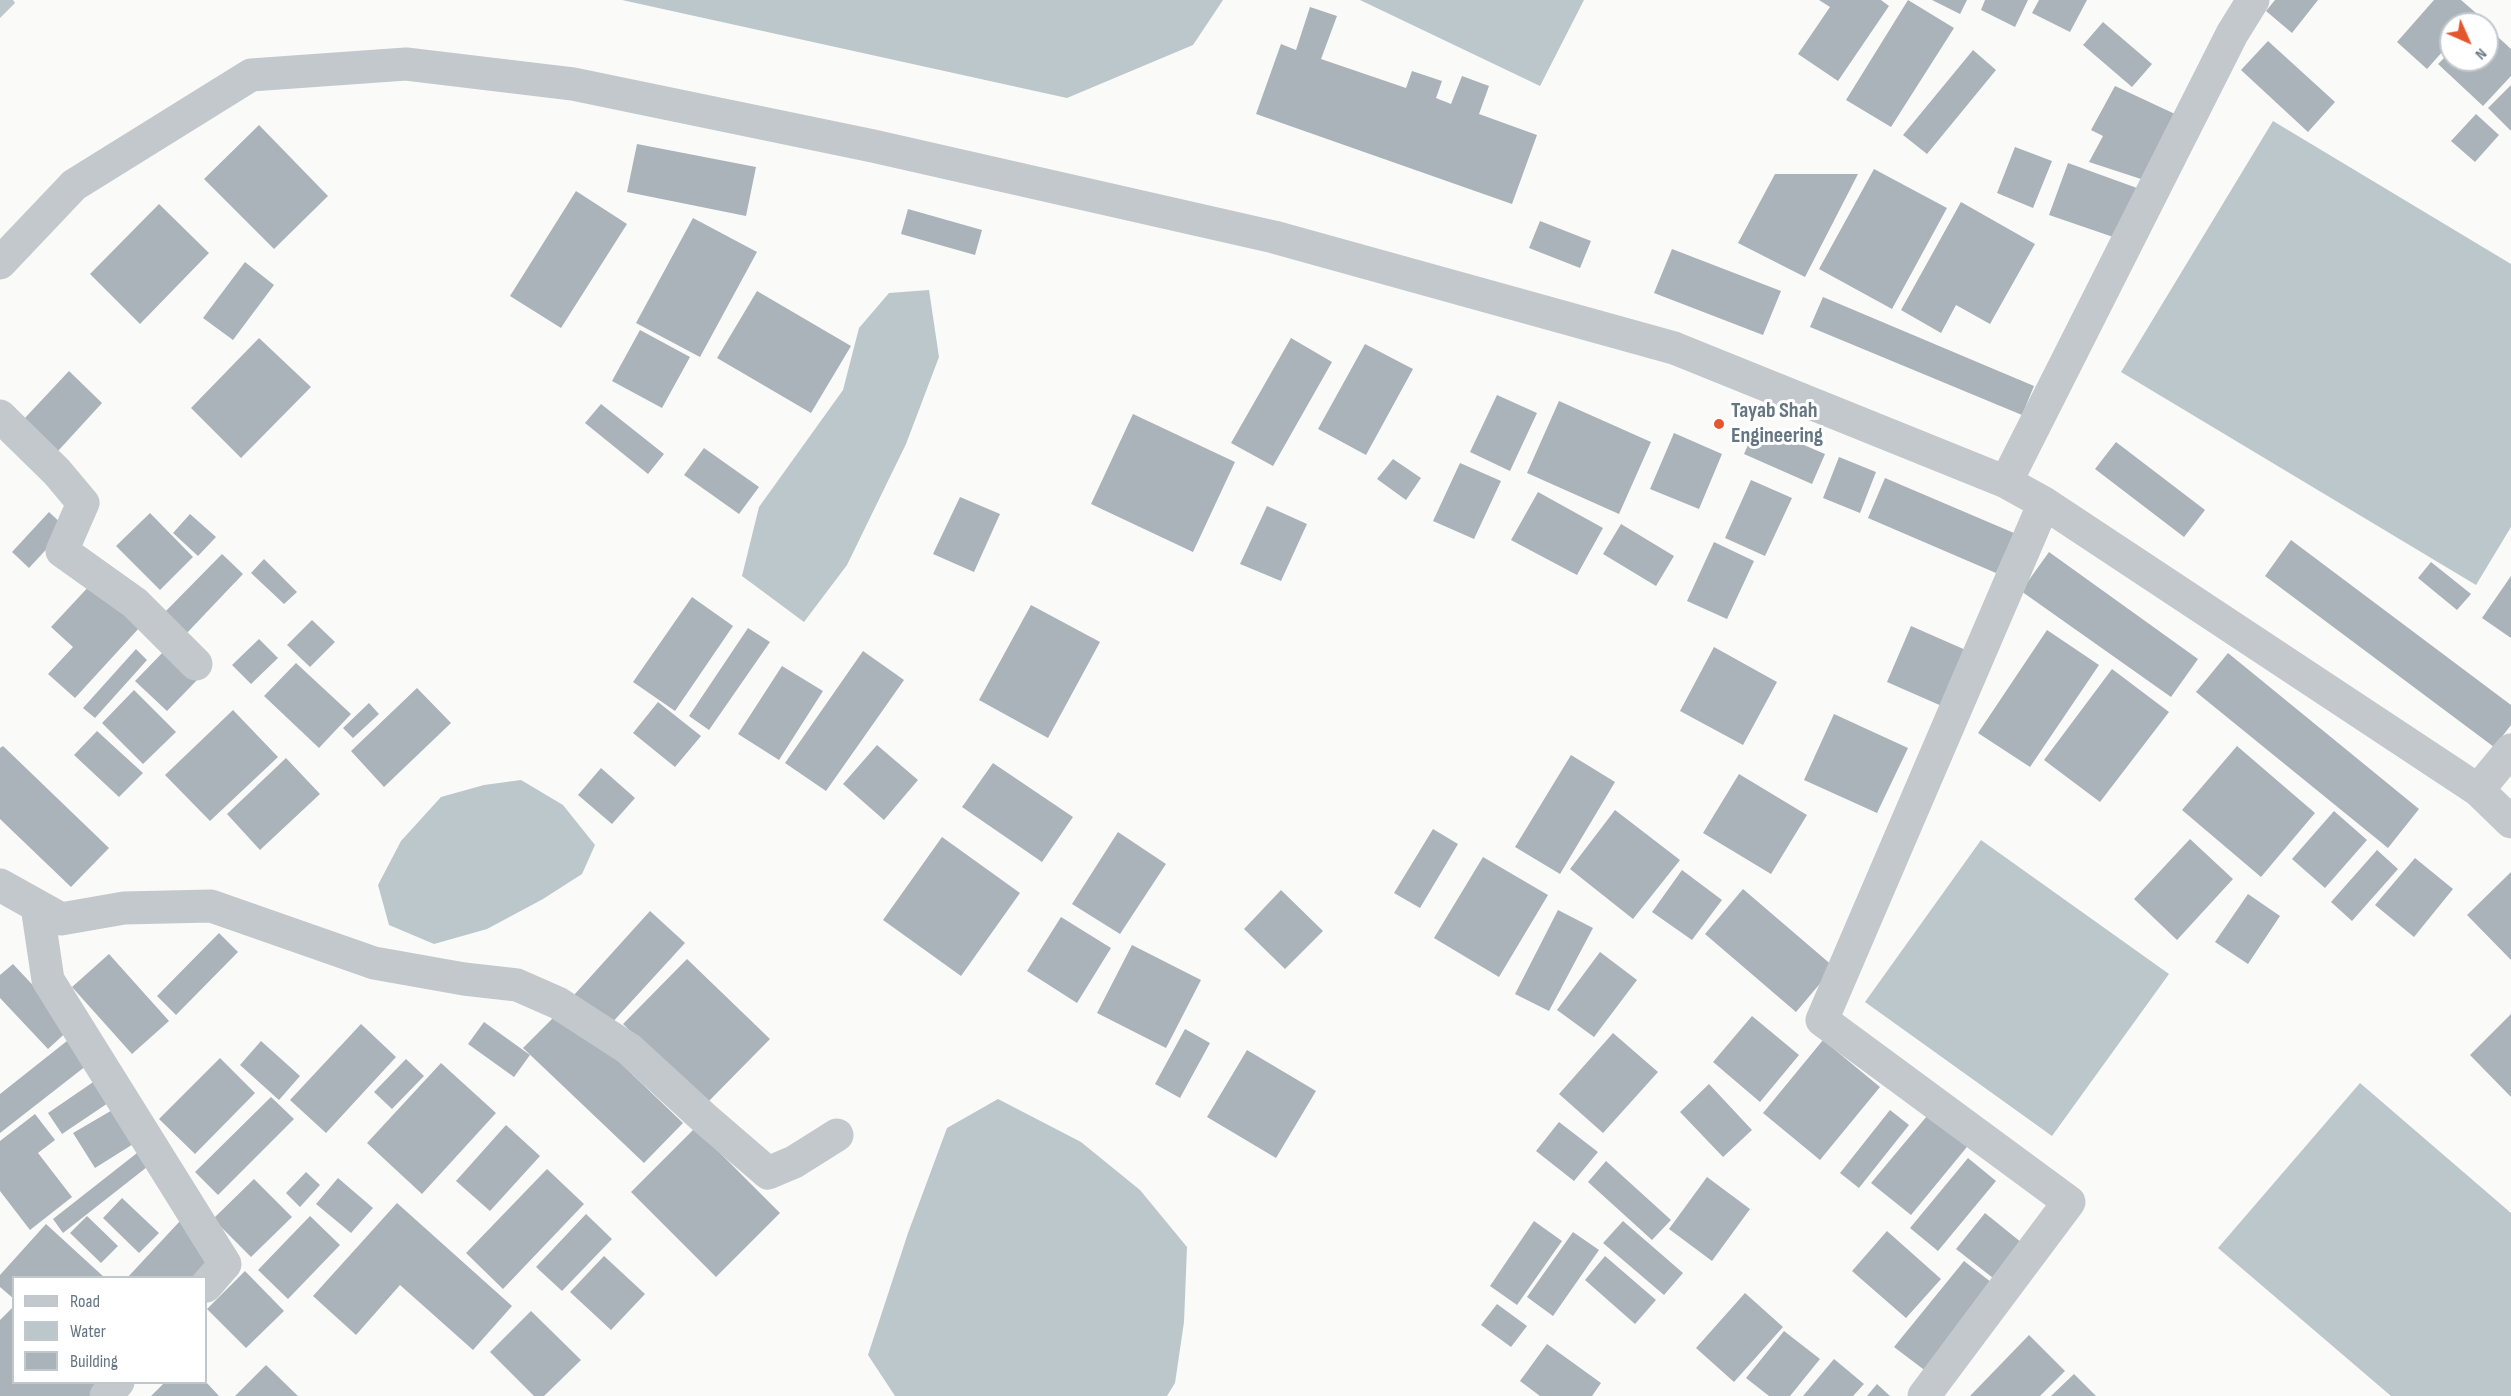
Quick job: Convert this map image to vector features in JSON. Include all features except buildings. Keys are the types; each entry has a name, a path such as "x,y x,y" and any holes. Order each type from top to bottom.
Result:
{"street":[{"path":"2006,482 2232,34 2253,0"},
{"path":"0,263 74,185 251,75 406,64 573,84 873,146 1274,237 1674,348 2006,482 2044,503 2478,790 2511,822"},
{"path":"0,416 57,472 83,503 62,551 135,603 196,664"},
{"path":"1924,1396 2068,1202 1822,1020 2044,503"},
{"path":"2478,790 2511,750"},
{"path":"0,885 61,919 124,908 211,906 374,963 464,979 517,985 558,1003 629,1049 768,1173 794,1162 837,1135"},
{"path":"37,906 48,980 225,1264 207,1285"},
{"path":"106,1396 117,1384"}],"water":[{"path":"0,0 13,0 15,3 0,18"},
{"path":"622,0 1223,0 1193,45 1067,98"},
{"path":"1360,0 1584,0 1540,86"},
{"path":"2273,121 2511,264 2511,527 2476,585 2121,372"},
{"path":"929,290 939,357 906,444 847,565 804,622 742,576 759,507 843,390 859,328 889,293"},
{"path":"521,780 563,805 595,845 582,874 543,899 487,929 434,944 389,925 378,885 401,841 441,797 484,785"},
{"path":"1981,840 2169,974 2052,1136 1865,1002"},
{"path":"2360,1083 2511,1213 2511,1396 2391,1396 2218,1248"},
{"path":"998,1099 1081,1142 1140,1190 1187,1247 1184,1322 1175,1383 1167,1396 895,1396 868,1355 908,1233 947,1128"}],"place":[{"name":"Tayab Shah Engineering","path":"1719,424"}]}
